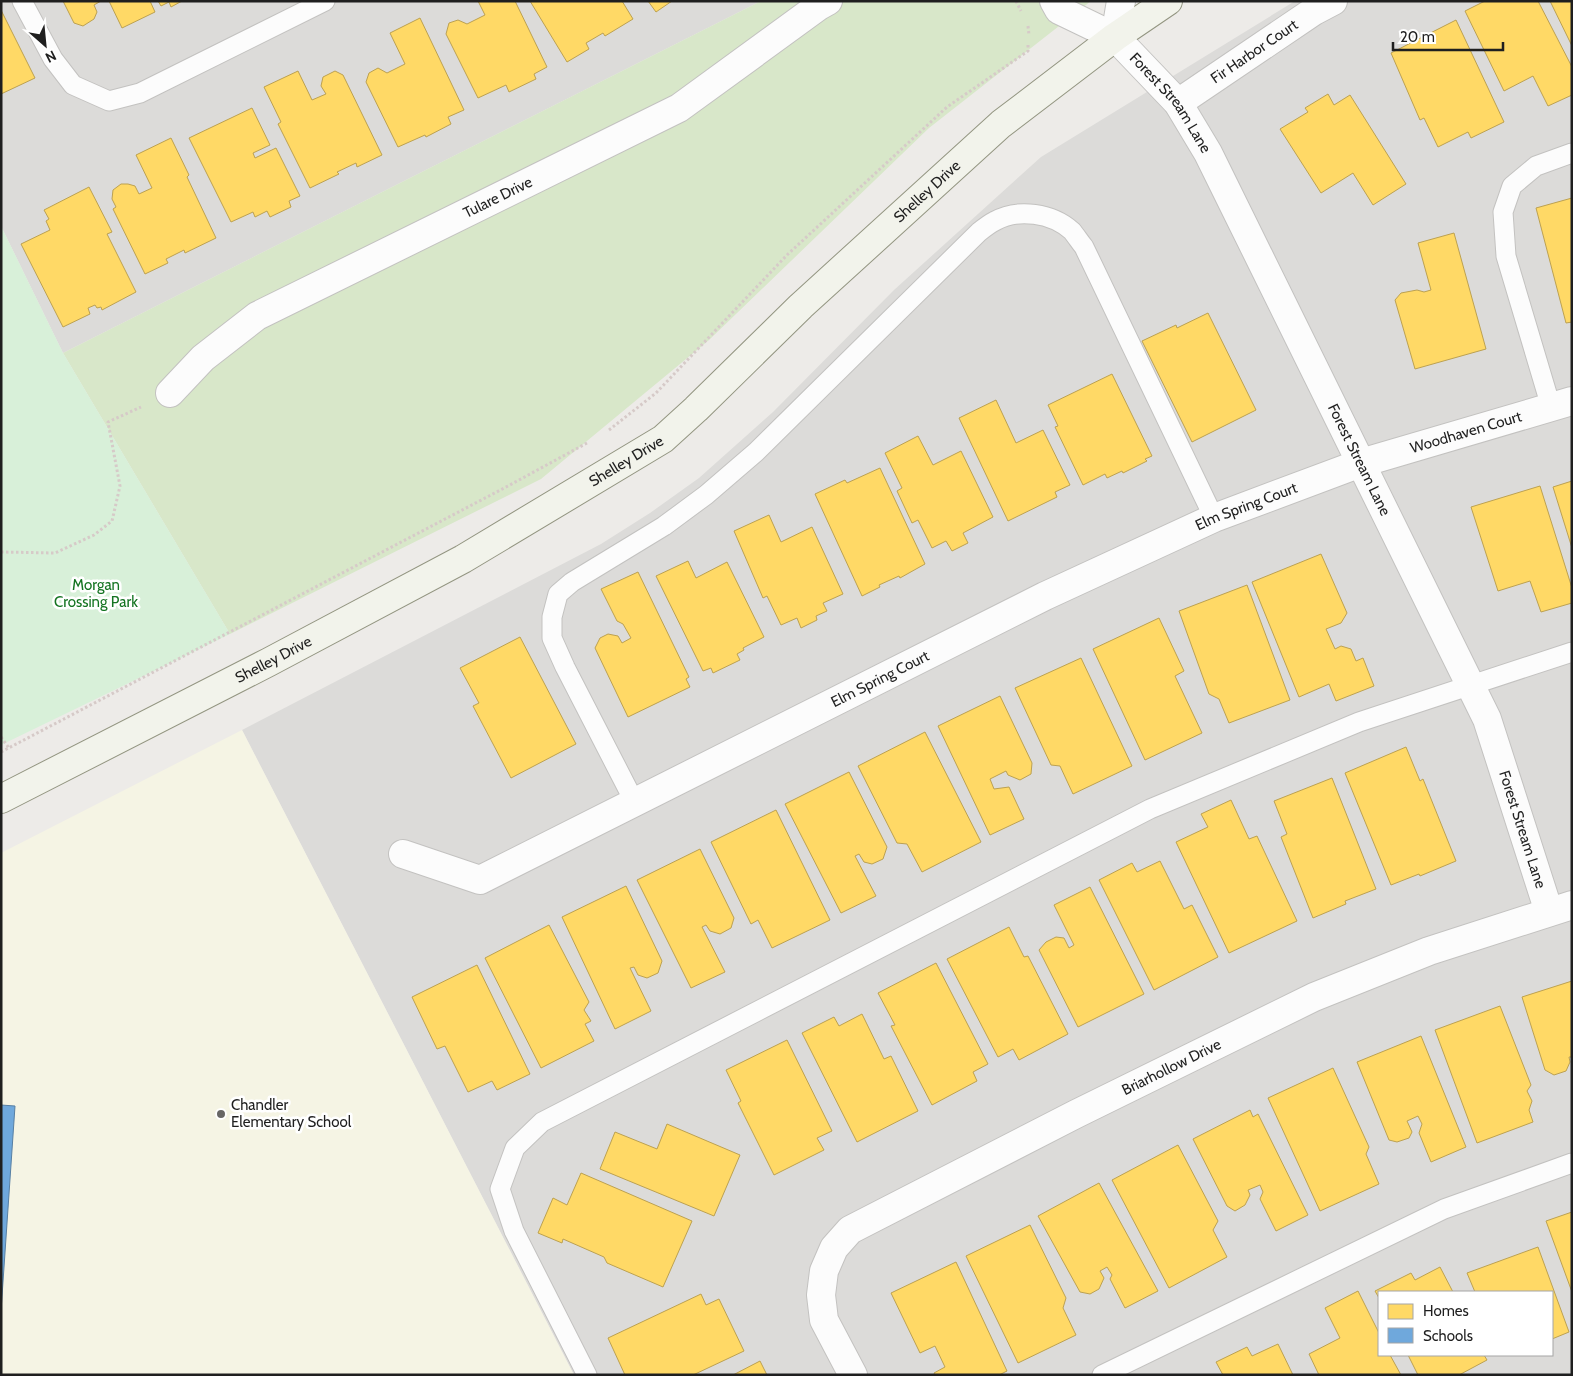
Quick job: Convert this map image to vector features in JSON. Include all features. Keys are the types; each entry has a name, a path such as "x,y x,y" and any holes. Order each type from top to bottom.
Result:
{"street":[{"name":"Tulare Drive","path":"170,393 203,358 257,316 679,108 828,1"},
{"name":"Forest Stream Lane","path":"1054,1 1059,10 1115,37 1178,103 1208,153 1487,720 1561,908"},
{"path":"1115,37 1121,1"},
{"name":"Shelley Drive","path":"1,799 277,658 463,559 663,439 801,306 1001,124 1115,37 1168,1"},
{"name":"Fir Harbor Court","path":"1178,103 1333,1"},
{"name":"Woodhaven Court","path":"1361,463 1561,404"},
{"name":"Elm Spring Court","path":"403,854 480,880 1045,596 1214,518 1361,463"},
{"name":"Briarhollow Drive","path":"853,1375 824,1320 821,1295 824,1271 834,1248 850,1230 1085,1110 1314,997 1430,951 1561,908"}],"lane":[{"path":"22,1 53,59 73,85 109,101 140,93 325,1"},
{"path":"1561,404 1506,256 1502,212 1512,186 1536,166 1572,153"},
{"path":"635,803 564,667 552,638 552,617 558,594 572,582 664,526 720,483 756,452 979,232 995,220 1014,215 1035,214 1054,220 1071,231 1084,247 1214,518"},
{"path":"587,1375 514,1231 500,1189 515,1148 542,1122 1150,809 1359,722 1572,652"},
{"path":"1102,1375 1444,1209 1572,1163"}],"path":[{"path":"606,432 656,393 787,255 947,107 1028,51 1028,43"},
{"path":"1,552 55,553 94,535 112,521 120,486 108,422 170,393"},
{"path":"1,752 508,486 590,441"},
{"path":"1,737 9,748"}],"shaded area":[{"path":"1,1 761,1 63,353 1,226"},
{"path":"1295,1 1572,1 1572,1375 574,1375 242,730 601,544 650,513 699,478 773,412 894,290 1041,157"},
{"name":"Chandler Elementary School","path":"242,730 574,1375 1,1375 1,853"}],"green space":[{"path":"761,1 1091,1 929,128 709,340 541,479 230,634 63,353"},
{"name":"Morgan Crossing Park","path":"1,226 63,353 230,634 1,745"}],"building: Homes":[{"path":"63,1 101,1 94,5 97,12 94,19 83,26 74,23"},
{"path":"109,1 150,1 155,12 122,28"},
{"path":"158,1 182,1 171,7 169,2 161,6"},
{"path":"478,1 515,1 547,67 534,74 536,79 509,92 506,85 478,98 446,34 449,23 458,20 467,24 485,15"},
{"path":"530,1 622,1 633,19 605,36 603,33 586,43 589,49 567,62"},
{"path":"648,1 672,1 656,12"},
{"path":"1485,1 1538,1 1572,67 1572,95 1548,106 1533,76 1504,91 1465,11"},
{"path":"1550,1 1572,1 1572,46"},
{"path":"1,10 35,78 1,94"},
{"path":"420,18 464,110 448,117 451,124 426,137 425,135 398,147 366,82 369,73 378,68 387,73 405,64 390,33"},
{"path":"1456,20 1504,122 1471,138 1468,132 1438,147 1424,118 1420,120 1391,53"},
{"path":"298,71 312,100 326,94 321,86 323,77 335,71 343,75 382,155 357,167 356,163 337,172 339,174 310,188 278,124 281,122 264,87"},
{"path":"1328,94 1334,105 1350,95 1406,184 1373,205 1353,173 1321,193 1280,129 1308,112 1305,108"},
{"path":"252,108 270,145 253,153 255,158 276,148 300,196 289,201 291,207 270,217 267,211 255,217 253,212 231,222 189,138"},
{"path":"171,138 216,238 185,253 184,250 166,259 168,263 145,274 113,209 116,207 112,199 113,190 121,184 135,186 139,194 152,188 136,155"},
{"path":"89,187 112,232 107,234 136,292 102,310 101,307 97,308 95,305 88,308 90,314 63,327 21,244 50,230 46,221 49,219 44,210"},
{"path":"1572,198 1572,322 1566,323 1536,208"},
{"path":"1454,233 1486,349 1415,369 1395,300 1401,293 1431,290 1418,243"},
{"path":"1208,313 1256,410 1192,442 1142,341 1176,325 1177,328"},
{"path":"1112,374 1152,456 1145,459 1147,461 1123,473 1122,471 1107,478 1105,474 1083,485 1055,427 1058,426 1048,405"},
{"path":"996,400 1016,443 1043,430 1070,485 1055,492 1057,497 1008,521 959,418"},
{"path":"918,436 933,465 961,451 993,517 963,533 968,543 952,551 946,541 932,548 918,520 912,523 897,491 902,488 885,453"},
{"path":"880,468 925,564 900,578 899,576 879,585 880,587 862,596 815,494 845,480 847,483"},
{"path":"1572,481 1572,548 1553,487"},
{"path":"1540,486 1572,588 1572,603 1541,612 1530,581 1498,591 1471,507"},
{"path":"769,515 781,542 812,527 843,594 823,603 827,611 816,616 817,620 801,628 797,618 781,625 767,596 763,598 734,531"},
{"path":"1321,554 1347,613 1341,623 1326,629 1335,649 1341,646 1351,649 1356,661 1363,658 1374,686 1336,701 1329,684 1299,697 1252,582"},
{"path":"688,561 696,578 727,562 764,637 743,648 744,650 737,654 740,660 713,673 711,668 703,671 656,576"},
{"path":"638,572 689,677 686,679 690,687 628,717 595,648 600,638 608,634 618,636 622,643 631,638 623,624 617,621 601,589"},
{"path":"1247,585 1290,700 1229,723 1219,699 1209,694 1179,611"},
{"path":"1159,618 1184,671 1175,676 1202,733 1145,760 1093,649"},
{"path":"520,637 576,744 511,778 473,706 479,703 460,668"},
{"path":"1081,658 1132,766 1073,794 1060,766 1051,765 1015,688"},
{"path":"1000,696 1032,763 1031,774 1020,780 1008,775 1006,771 990,779 994,789 1009,787 1024,819 990,835 938,726"},
{"path":"925,732 981,842 922,872 907,844 897,843 858,766"},
{"path":"1406,747 1420,781 1423,779 1456,861 1420,876 1419,874 1391,885 1345,773"},
{"path":"849,772 887,847 883,859 872,864 864,862 859,854 855,856 876,896 841,913 785,804"},
{"path":"1332,778 1376,889 1345,901 1346,904 1313,918 1281,837 1287,834 1274,801"},
{"path":"1231,800 1249,839 1257,836 1297,921 1229,953 1176,842 1208,827 1201,814"},
{"path":"776,810 830,920 772,948 758,920 751,924 711,842"},
{"path":"700,849 734,918 731,928 720,934 710,931 706,925 702,927 725,972 691,988 637,880"},
{"path":"1160,861 1184,909 1192,905 1218,957 1154,990 1099,880 1132,863 1137,872"},
{"path":"626,886 662,961 658,973 647,978 638,975 634,967 630,968 651,1011 615,1029 562,917"},
{"path":"1090,887 1144,994 1078,1027 1039,950 1046,942 1056,937 1064,938 1069,948 1074,945 1054,905"},
{"path":"549,925 589,1002 584,1010 591,1021 585,1024 594,1041 541,1068 485,958"},
{"path":"1009,927 1024,957 1028,956 1068,1034 1019,1060 1013,1049 998,1057 947,959"},
{"path":"936,963 988,1064 973,1072 977,1081 932,1105 891,1026 895,1025 878,993"},
{"path":"477,965 530,1074 497,1090 492,1081 468,1092 445,1046 437,1049 412,997"},
{"path":"1572,981 1572,1057 1569,1057 1570,1062 1566,1071 1554,1075 1545,1070 1522,997"},
{"path":"1500,1006 1531,1085 1527,1091 1532,1101 1529,1110 1533,1122 1477,1143 1435,1030"},
{"path":"862,1014 884,1059 891,1056 918,1111 857,1142 802,1033 834,1017 839,1026"},
{"path":"1421,1036 1466,1147 1431,1162 1419,1133 1422,1124 1418,1116 1407,1121 1412,1132 1409,1138 1397,1142 1389,1140 1357,1062"},
{"path":"787,1040 832,1131 817,1138 824,1150 774,1175 738,1103 741,1101 726,1070"},
{"path":"1333,1068 1369,1147 1366,1154 1379,1184 1320,1211 1268,1098"},
{"path":"1250,1110 1253,1117 1258,1114 1308,1215 1276,1231 1260,1199 1263,1192 1260,1185 1248,1190 1250,1195 1245,1205 1235,1211 1227,1206 1193,1139"},
{"path":"667,1124 740,1155 714,1216 600,1169 615,1132 657,1149"},
{"path":"1178,1145 1218,1221 1213,1230 1227,1257 1169,1288 1112,1180"},
{"path":"581,1173 692,1221 663,1287 607,1263 604,1257 563,1239 562,1243 538,1233 553,1198 567,1205"},
{"path":"1099,1183 1158,1291 1125,1308 1110,1279 1112,1275 1107,1267 1100,1271 1104,1278 1099,1289 1090,1294 1080,1292 1038,1216"},
{"path":"1572,1212 1572,1292 1546,1221"},
{"path":"1030,1225 1066,1298 1063,1308 1076,1335 1018,1363 966,1256"},
{"path":"1538,1247 1569,1332 1553,1339 1553,1291 1475,1291 1467,1273"},
{"path":"956,1262 1007,1371 999,1375 935,1375 934,1373 945,1367 935,1346 920,1353 891,1293"},
{"path":"1440,1267 1452,1291 1378,1291 1378,1296 1375,1291 1411,1273 1415,1280"},
{"path":"1358,1291 1378,1331 1378,1356 1391,1356 1401,1375 1319,1375 1309,1354 1340,1338 1325,1308"},
{"path":"701,1294 706,1305 719,1299 744,1351 693,1375 625,1375 608,1338"},
{"path":"1278,1344 1293,1375 1223,1375 1216,1362 1247,1347 1252,1356"},
{"path":"1408,1356 1485,1356 1487,1360 1459,1375 1418,1375"},
{"path":"760,1361 767,1375 733,1375"}],"building: Schools":[{"path":"1,1105 15,1106 1,1311"}],"place":[{"name":"Chandler Elementary School","path":"221,1114"}]}
